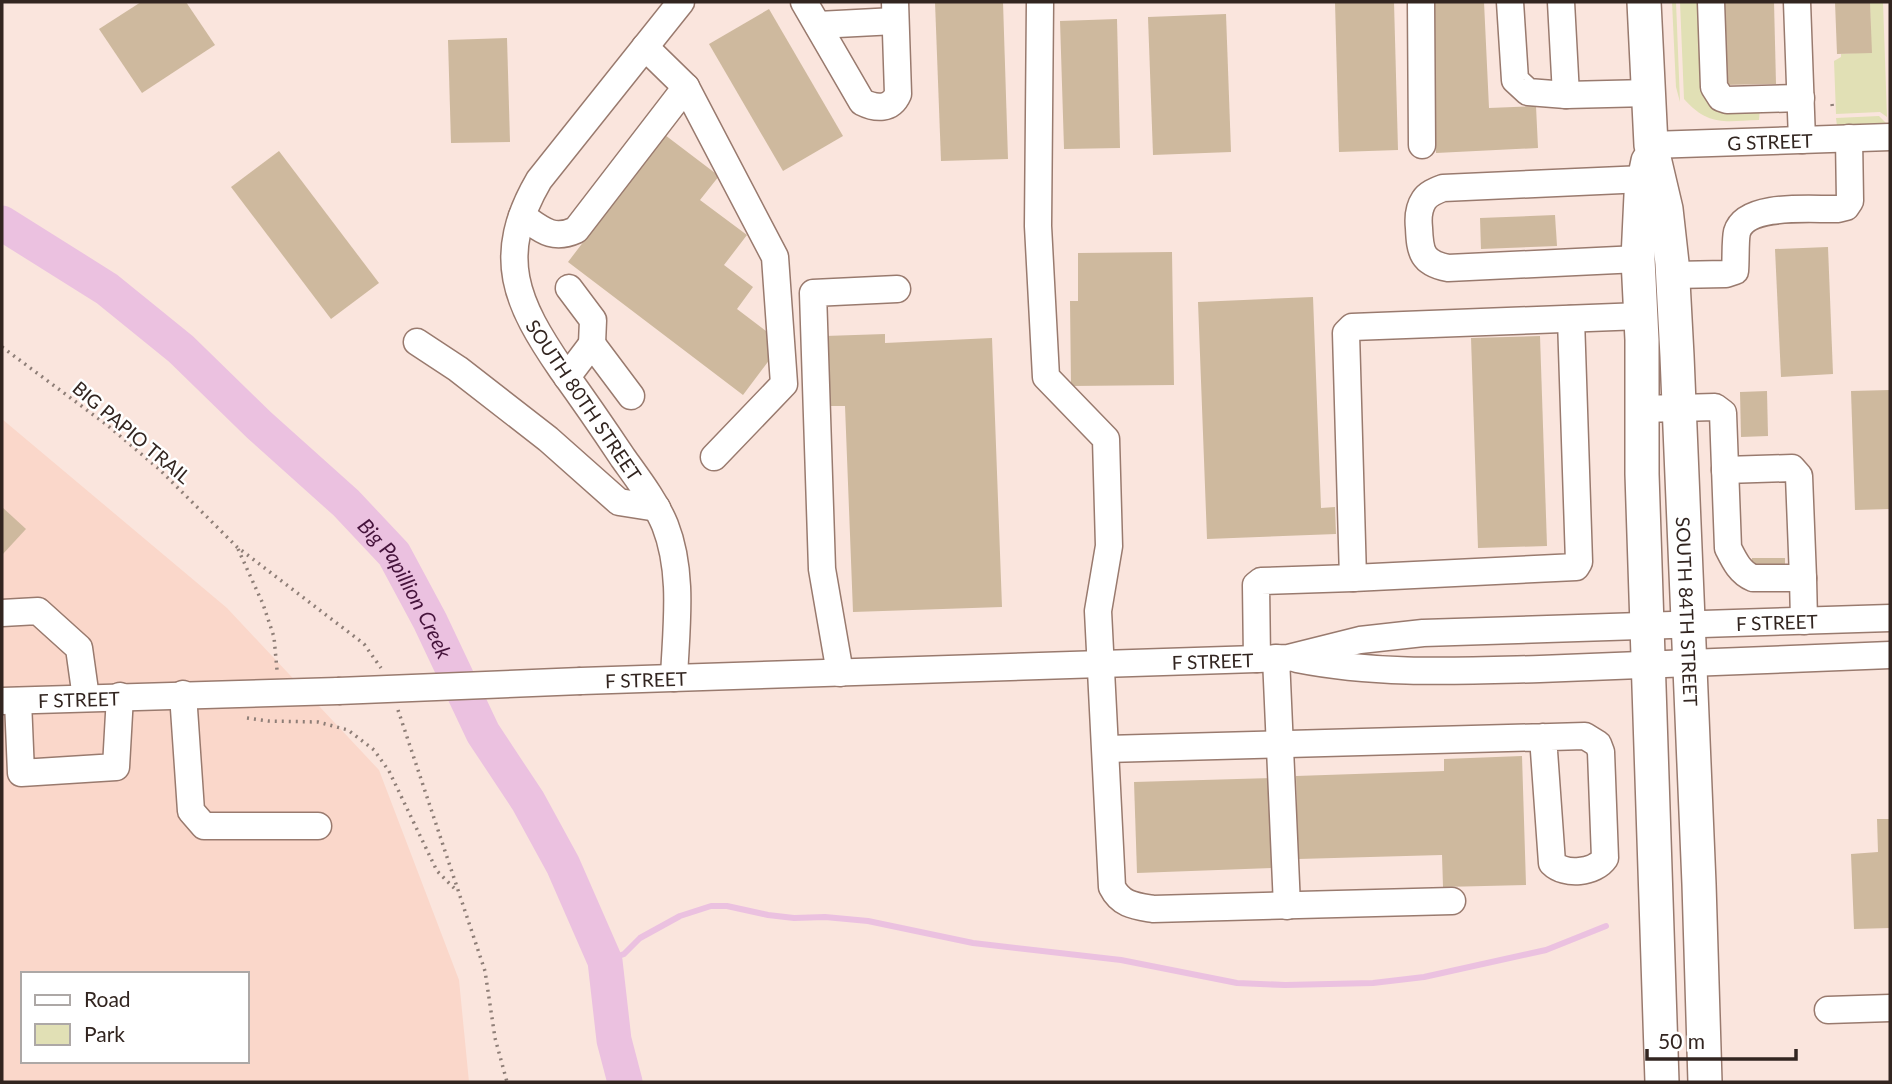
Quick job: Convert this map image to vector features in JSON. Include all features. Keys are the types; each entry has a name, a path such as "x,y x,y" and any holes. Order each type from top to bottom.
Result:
{"main road":[{"name":"SOUTH 84TH STREET","path":"1644,2 1651,145 1666,209 1673,275 1705,1082"},
{"name":"SOUTH 84TH STREET","path":"1651,145 1641,195 1638,259 1642,474 1662,1082"}],"street":[{"name":"SOUTH 80TH STREET","path":"674,678 677,582 673,555 657,508 535,331 518,292 514,257 522,216 539,180 681,2"},
{"path":"804,2 862,102 872,107 885,107 895,101 898,93 895,11 818,25"},
{"path":"1040,2 1038,226 1046,377 1106,439 1109,546 1098,611 1112,887 1121,900 1128,904 1153,909 1452,901"},
{"path":"1421,2 1422,145"},
{"path":"1510,2 1515,80 1528,92 1566,95 1648,93"},
{"path":"1561,2 1566,95"},
{"path":"1711,2 1714,87 1721,98 1801,98"},
{"path":"1797,2 1802,140"},
{"path":"645,47 686,87 775,257 784,384 714,457"},
{"path":"522,216 546,233 564,235 576,230 686,87"},
{"name":"G STREET","path":"1651,145 1890,137"},
{"path":"1673,275 1726,274 1735,271 1737,232 1744,223 1761,212 1846,207 1850,201 1851,184 1849,138"},
{"path":"1638,259 1438,267 1430,262 1419,248 1418,214 1423,201 1430,193 1443,188 1644,179"},
{"path":"567,377 592,344 593,320 569,288"},
{"path":"840,673 821,569 813,293 897,289"},
{"path":"1353,578 1346,333 1353,327 1640,316"},
{"path":"1287,906 1281,745 1274,658 1256,585 1261,581 1576,567 1579,562 1571,319"},
{"path":"417,342 458,369 548,439 619,502 657,508"},
{"path":"592,344 631,396"},
{"path":"1642,409 1715,407 1723,414 1728,548 1747,576 1803,578"},
{"path":"1725,470 1792,468 1799,476 1804,621"},
{"path":"2,613 38,611 79,648 86,698"},
{"name":"F STREET","path":"10,701 1274,658 1360,640 1423,633 1890,618"},
{"name":"F STREET","path":"1274,658 1340,668 1401,672 1890,655"},
{"path":"183,694 191,811 204,826 318,826"},
{"path":"10,701 21,773 116,766 120,696"},
{"path":"1106,749 1281,745 1543,737 1584,736 1598,744 1601,752 1605,858 1591,869 1564,870 1552,863 1543,737"},
{"path":"1828,1010 1890,1008"}],"path":[{"path":"1832,104 1833,111"},
{"name":"BIG PAPIO TRAIL","path":"2,347 107,425 159,469 237,547 263,604 274,637 278,674"},
{"path":"240,714 268,721 318,722 348,730 374,750 389,771 437,870 459,892 485,971 495,1038 507,1082"}],"shaded area":[{"path":"2,419 227,608 379,770 459,980 469,1082 2,1082"}],"green space":[{"path":"1672,2 1676,2 1680,102 1676,87"},
{"path":"1680,2 1699,2 1702,89 1760,108 1759,120 1727,121 1710,118 1684,99"},
{"path":"1870,2 1883,2 1887,117 1880,112 1836,114 1834,61 1841,57 1841,54 1871,52"},
{"path":"1879,116 1887,124 1837,126 1836,118"}],"building":[{"path":"141,2 186,2 215,45 142,93 99,29"},
{"path":"935,2 1003,2 1008,159 941,161"},
{"path":"1335,2 1394,2 1398,150 1339,152"},
{"path":"1430,2 1484,2 1489,108 1536,106 1538,148 1436,153"},
{"path":"1719,2 1774,2 1776,84 1721,85"},
{"path":"1835,2 1870,2 1872,53 1837,54"},
{"path":"769,9 843,136 783,171 709,44"},
{"path":"1226,14 1231,152 1153,155 1148,17"},
{"path":"1117,19 1120,148 1064,149 1060,21"},
{"path":"507,38 510,142 451,143 448,40"},
{"path":"665,135 719,176 700,200 747,235 724,265 753,287 737,309 782,343 743,395 568,262"},
{"path":"279,151 379,283 331,319 231,187"},
{"path":"1555,215 1557,246 1481,249 1480,218"},
{"path":"1828,247 1833,374 1781,377 1775,249"},
{"path":"1172,252 1174,385 1071,386 1070,301 1078,301 1078,253"},
{"path":"1313,297 1321,508 1335,507 1336,534 1207,539 1198,302"},
{"path":"885,334 885,343 992,338 1002,607 853,612 845,406 827,406 825,336"},
{"path":"1540,336 1547,546 1478,548 1471,338"},
{"path":"1890,390 1890,509 1855,510 1851,391"},
{"path":"1767,391 1768,436 1741,437 1740,392"},
{"path":"2,507 26,529 2,555"},
{"path":"1752,558 1785,558 1785,572 1752,572"},
{"path":"1522,756 1526,885 1443,887 1442,855 1298,859 1296,776 1444,771 1444,759"},
{"path":"1272,778 1275,868 1137,873 1134,782"},
{"path":"1877,819 1890,819 1890,928 1854,929 1851,854 1878,852"}],"waterway":[{"name":"Big Papillion Creek","path":"2,223 107,289 181,349 259,425 346,503 394,554 430,621 483,733 528,801 563,865 605,961 614,1040 625,1082"},
{"path":"605,961 624,954 640,938 680,916 711,906 727,906 794,918 825,917 868,921 973,943 1121,960 1237,983 1285,985 1373,983 1424,977 1546,950 1606,926"}]}
